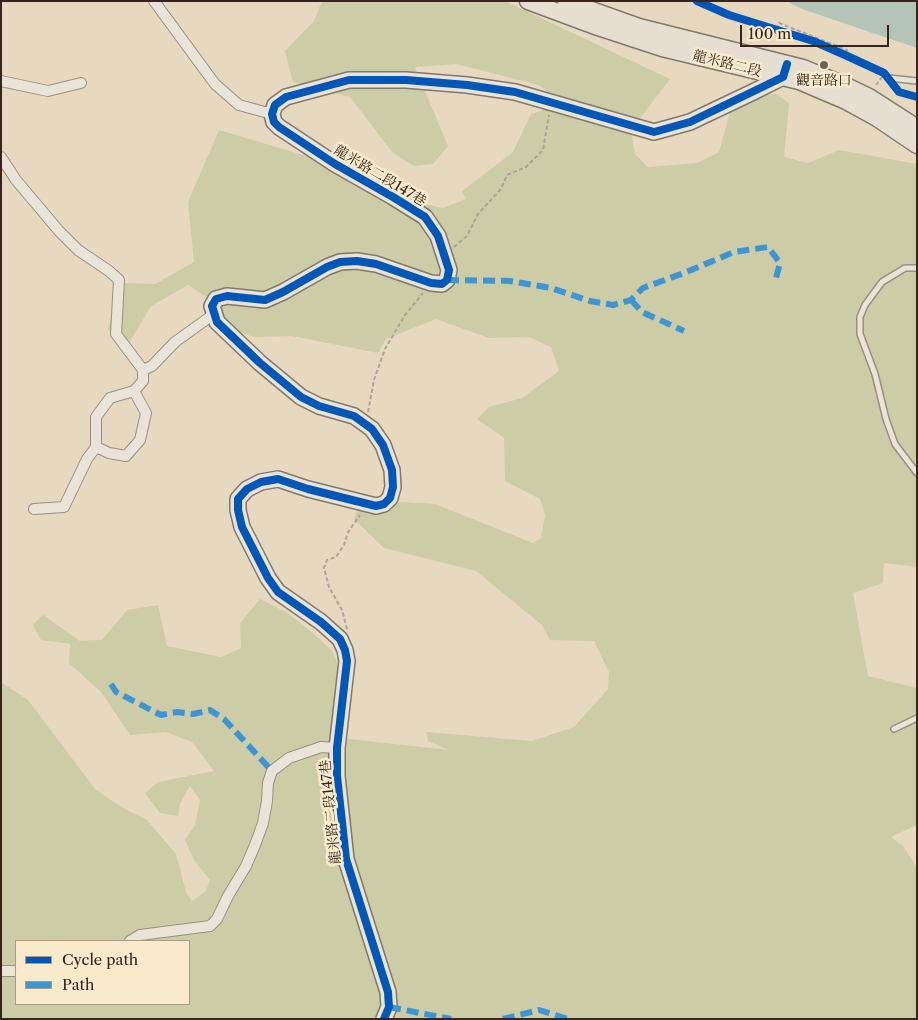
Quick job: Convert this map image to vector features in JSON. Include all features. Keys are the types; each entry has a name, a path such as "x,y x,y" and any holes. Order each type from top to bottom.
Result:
{"main road":[{"name":"龍米路二段","path":"528,1 598,28 662,48 785,71 803,68 869,97 917,128"},
{"name":"龍米路二段","path":"566,1 639,27 785,71 799,81 846,101 878,118 917,144"}],"street":[{"path":"154,1 216,84 239,105 272,114 275,105 286,97 349,80 406,80 467,85 515,92 654,132 690,122 785,71"},
{"path":"1,81 48,91 81,83"},
{"name":"龍米路二段147巷","path":"272,114 274,122 289,134 335,164 393,196 425,217 438,236 449,270 447,280 442,284 431,283"},
{"path":"1,157 16,180 59,231 78,250 119,280 116,334 143,370 143,381 134,391 110,398 96,417 96,447 87,459 64,507 34,509"},
{"path":"340,639 321,622 278,592 268,578 242,526 238,510 238,499 247,489 261,482 278,479 308,489 376,506 384,504 390,498 393,487 392,470 383,445 372,429 354,416 319,406 301,398 260,363 217,322 212,306 216,299 227,296 264,300 340,262 357,261 376,264 431,283"},
{"path":"143,370 152,366 175,342 214,314"},
{"path":"96,447 109,453 126,456 140,440 146,413 134,391"},
{"name":"龍米路二段147巷","path":"340,639 347,661 337,748 337,776 346,859 388,992 389,1007 384,1019"},
{"path":"132,940 140,935 210,926 217,919 246,866 258,838 263,823 268,783 272,771 289,758 321,748 337,748"},
{"path":"1,971 15,970"}],"lane":[{"path":"885,76 917,81"},
{"path":"917,268 905,268 882,282 865,305 860,317 860,334 875,374 886,419 895,444 917,473"},
{"path":"894,729 917,718"}],"path":[{"path":"767,26 849,57"},
{"path":"869,97 885,76"},
{"path":"445,255 467,236 478,214 501,189 507,175 526,167 543,150 549,120 548,101"},
{"path":"366,424 374,380 386,349 405,315 431,283"},
{"path":"340,639 347,629 342,610 329,587 324,568 327,560 336,557 344,545 348,532 368,504"}],"green space":[{"path":"322,1 505,1 670,79 631,130 635,154 648,167 697,163 719,152 734,97 776,94 789,103 784,157 808,163 839,150 917,164 917,567 884,563 883,583 853,593 868,676 917,688 917,825 891,837 903,846 917,868 917,1019 1,1019 1,682 28,700 95,789 121,807 147,820 176,854 186,892 192,901 206,891 210,880 194,860 185,840 195,825 200,800 190,786 180,804 178,816 160,813 145,793 158,782 214,771 192,742 166,732 130,735 101,692 69,663 70,644 41,640 33,625 43,615 80,641 102,640 127,610 158,605 167,646 221,657 241,648 240,623 260,599 286,612 331,650 336,659 340,677 331,726 349,739 449,750 428,741 426,732 532,741 574,727 608,689 609,672 594,641 550,640 542,625 476,571 384,548 354,519 359,506 384,501 435,504 533,543 541,538 545,515 540,499 505,481 504,438 477,419 489,407 522,398 559,371 551,347 529,337 489,338 436,319 386,339 378,353 292,336 253,337 221,325 212,301 188,285 151,306 129,343 108,330 119,283 155,284 194,262 188,202 219,130 320,160 379,194 443,208 466,199 462,191 513,152 531,114 555,106 555,98 539,85 456,64 415,67 448,146 433,164 414,166 392,152 350,97 293,82 285,51 314,21"}],"shaded area":[{"path":"786,1 917,1 917,48 802,9"}],"marked path":[{"path":"447,280 510,281 551,288 590,301 613,305 631,300 643,288 734,252 768,247 780,263 776,278"},
{"path":"631,300 642,312 684,331"},
{"path":"111,684 116,692 161,715 177,712 193,714 210,710 224,719 272,771"},
{"path":"389,1007 451,1019"},
{"path":"503,1019 539,1010 568,1019"}],"cycle path":[{"path":"697,1 729,15 813,41 884,73 899,92 917,97"},
{"path":"384,1019 389,1007 388,992 346,859 337,776 337,748 347,661 345,650 340,639 321,622 278,592 268,578 242,527 238,510 238,499 247,489 261,482 278,479 308,489 376,506 384,504 390,498 393,487 392,470 383,445 372,429 354,416 319,406 301,397 260,363 217,322 212,306 216,299 227,296 265,300 340,262 357,261 376,264 431,283 442,284 447,280 449,270 438,236 425,217 335,164 279,127 274,122 272,114 275,105 286,97 349,80 406,80 467,85 515,92 654,132 690,122 783,77 787,64"}],"place":[{"name":"觀音路口","path":"824,65"}]}
